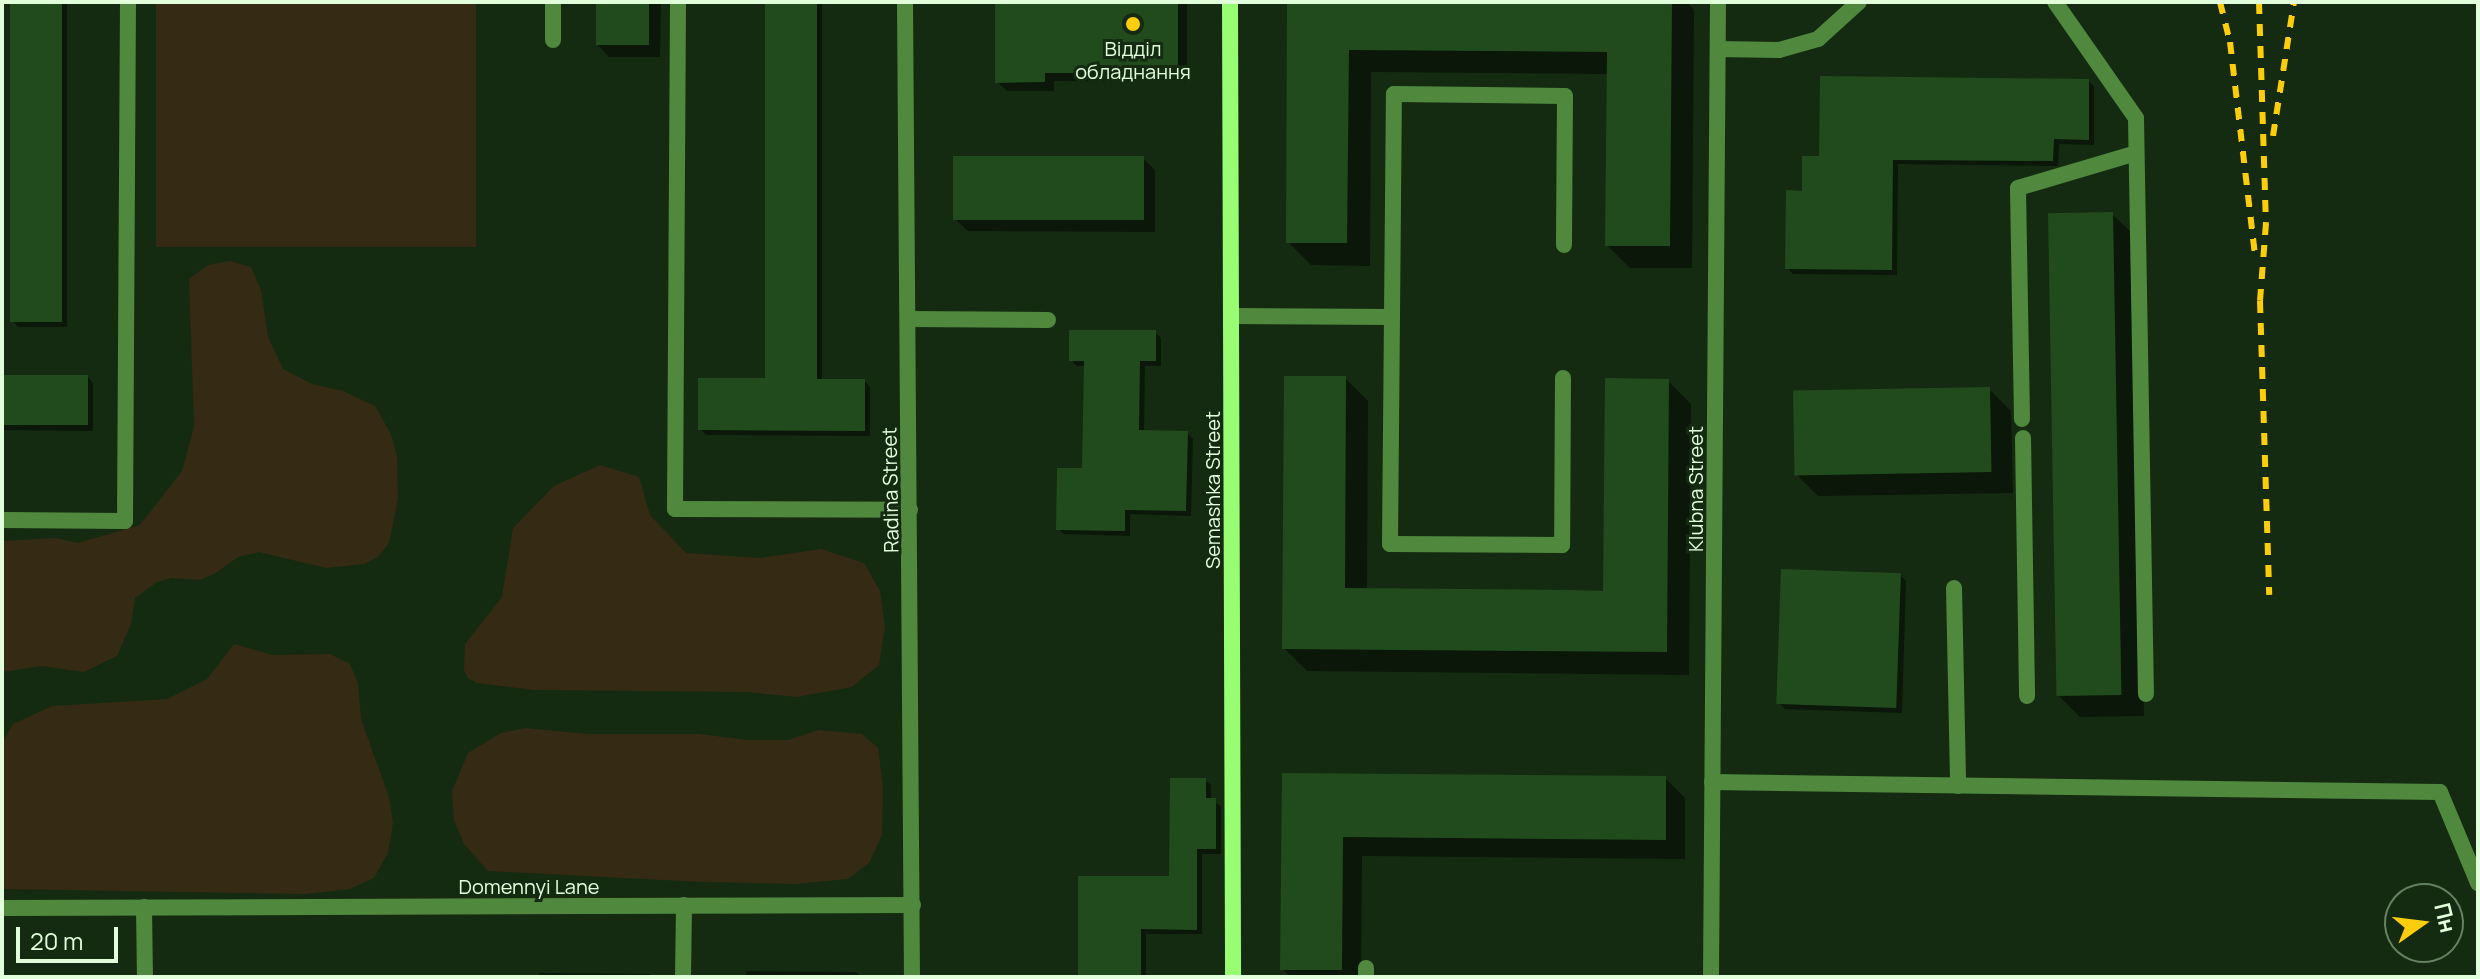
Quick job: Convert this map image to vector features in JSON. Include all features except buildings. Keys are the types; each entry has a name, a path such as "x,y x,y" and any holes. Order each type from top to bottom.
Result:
{"street":[{"path":"2,520 125,521 128,2"},
{"path":"553,2 553,40"},
{"path":"678,2 675,509 910,510"},
{"name":"Radina Street","path":"905,2 912,977"},
{"name":"Semashka Street","path":"1230,2 1233,977"},
{"name":"Klubna Street","path":"1711,977 1718,2"},
{"path":"1718,49 1779,50 1818,39 1859,2"},
{"path":"2055,2 2136,118 2146,694"},
{"path":"1563,378 1562,545 1390,544 1394,94 1565,96 1564,245"},
{"path":"2022,419 2018,188 2136,153"},
{"path":"1231,316 1392,317"},
{"path":"909,319 1048,320"},
{"path":"2023,438 2027,696"},
{"path":"1954,588 1958,786"},
{"path":"1712,782 2440,792 2478,883"},
{"path":"683,977 684,905"},
{"name":"Domennyi Lane","path":"2,908 913,905"},
{"path":"144,907 145,977"}],"shaded area":[{"path":"156,2 476,2 476,247 156,247"},
{"path":"230,261 251,267 261,290 268,337 283,369 312,384 343,391 375,406 391,434 397,456 398,499 389,543 378,557 364,564 326,568 259,552 238,557 200,580 172,578 157,582 135,598 131,624 117,656 84,672 42,666 2,672 2,541 56,538 78,543 140,525 182,471 194,427 189,279 208,265"},
{"path":"600,465 639,477 650,515 686,553 761,558 821,549 864,563 880,591 885,627 879,665 852,687 797,697 745,692 534,690 477,683 468,678 464,671 465,644 502,597 513,528 554,486"},
{"path":"234,644 273,655 330,654 350,664 358,683 361,719 389,797 393,823 388,853 374,878 350,889 305,894 2,889 2,743 13,724 52,706 167,699 207,679"},
{"path":"525,728 588,734 699,734 749,740 788,740 819,730 862,734 878,748 883,786 882,835 869,863 848,879 795,884 488,871 464,844 454,820 452,791 468,753 501,733"}],"railway":[{"path":"2220,2 2230,42 2255,255"},
{"path":"2259,2 2266,223 2260,301 2269,595"},
{"path":"2273,136 2294,2"}],"place":[{"name":"Відділ обладнання","path":"1133,24"}]}
